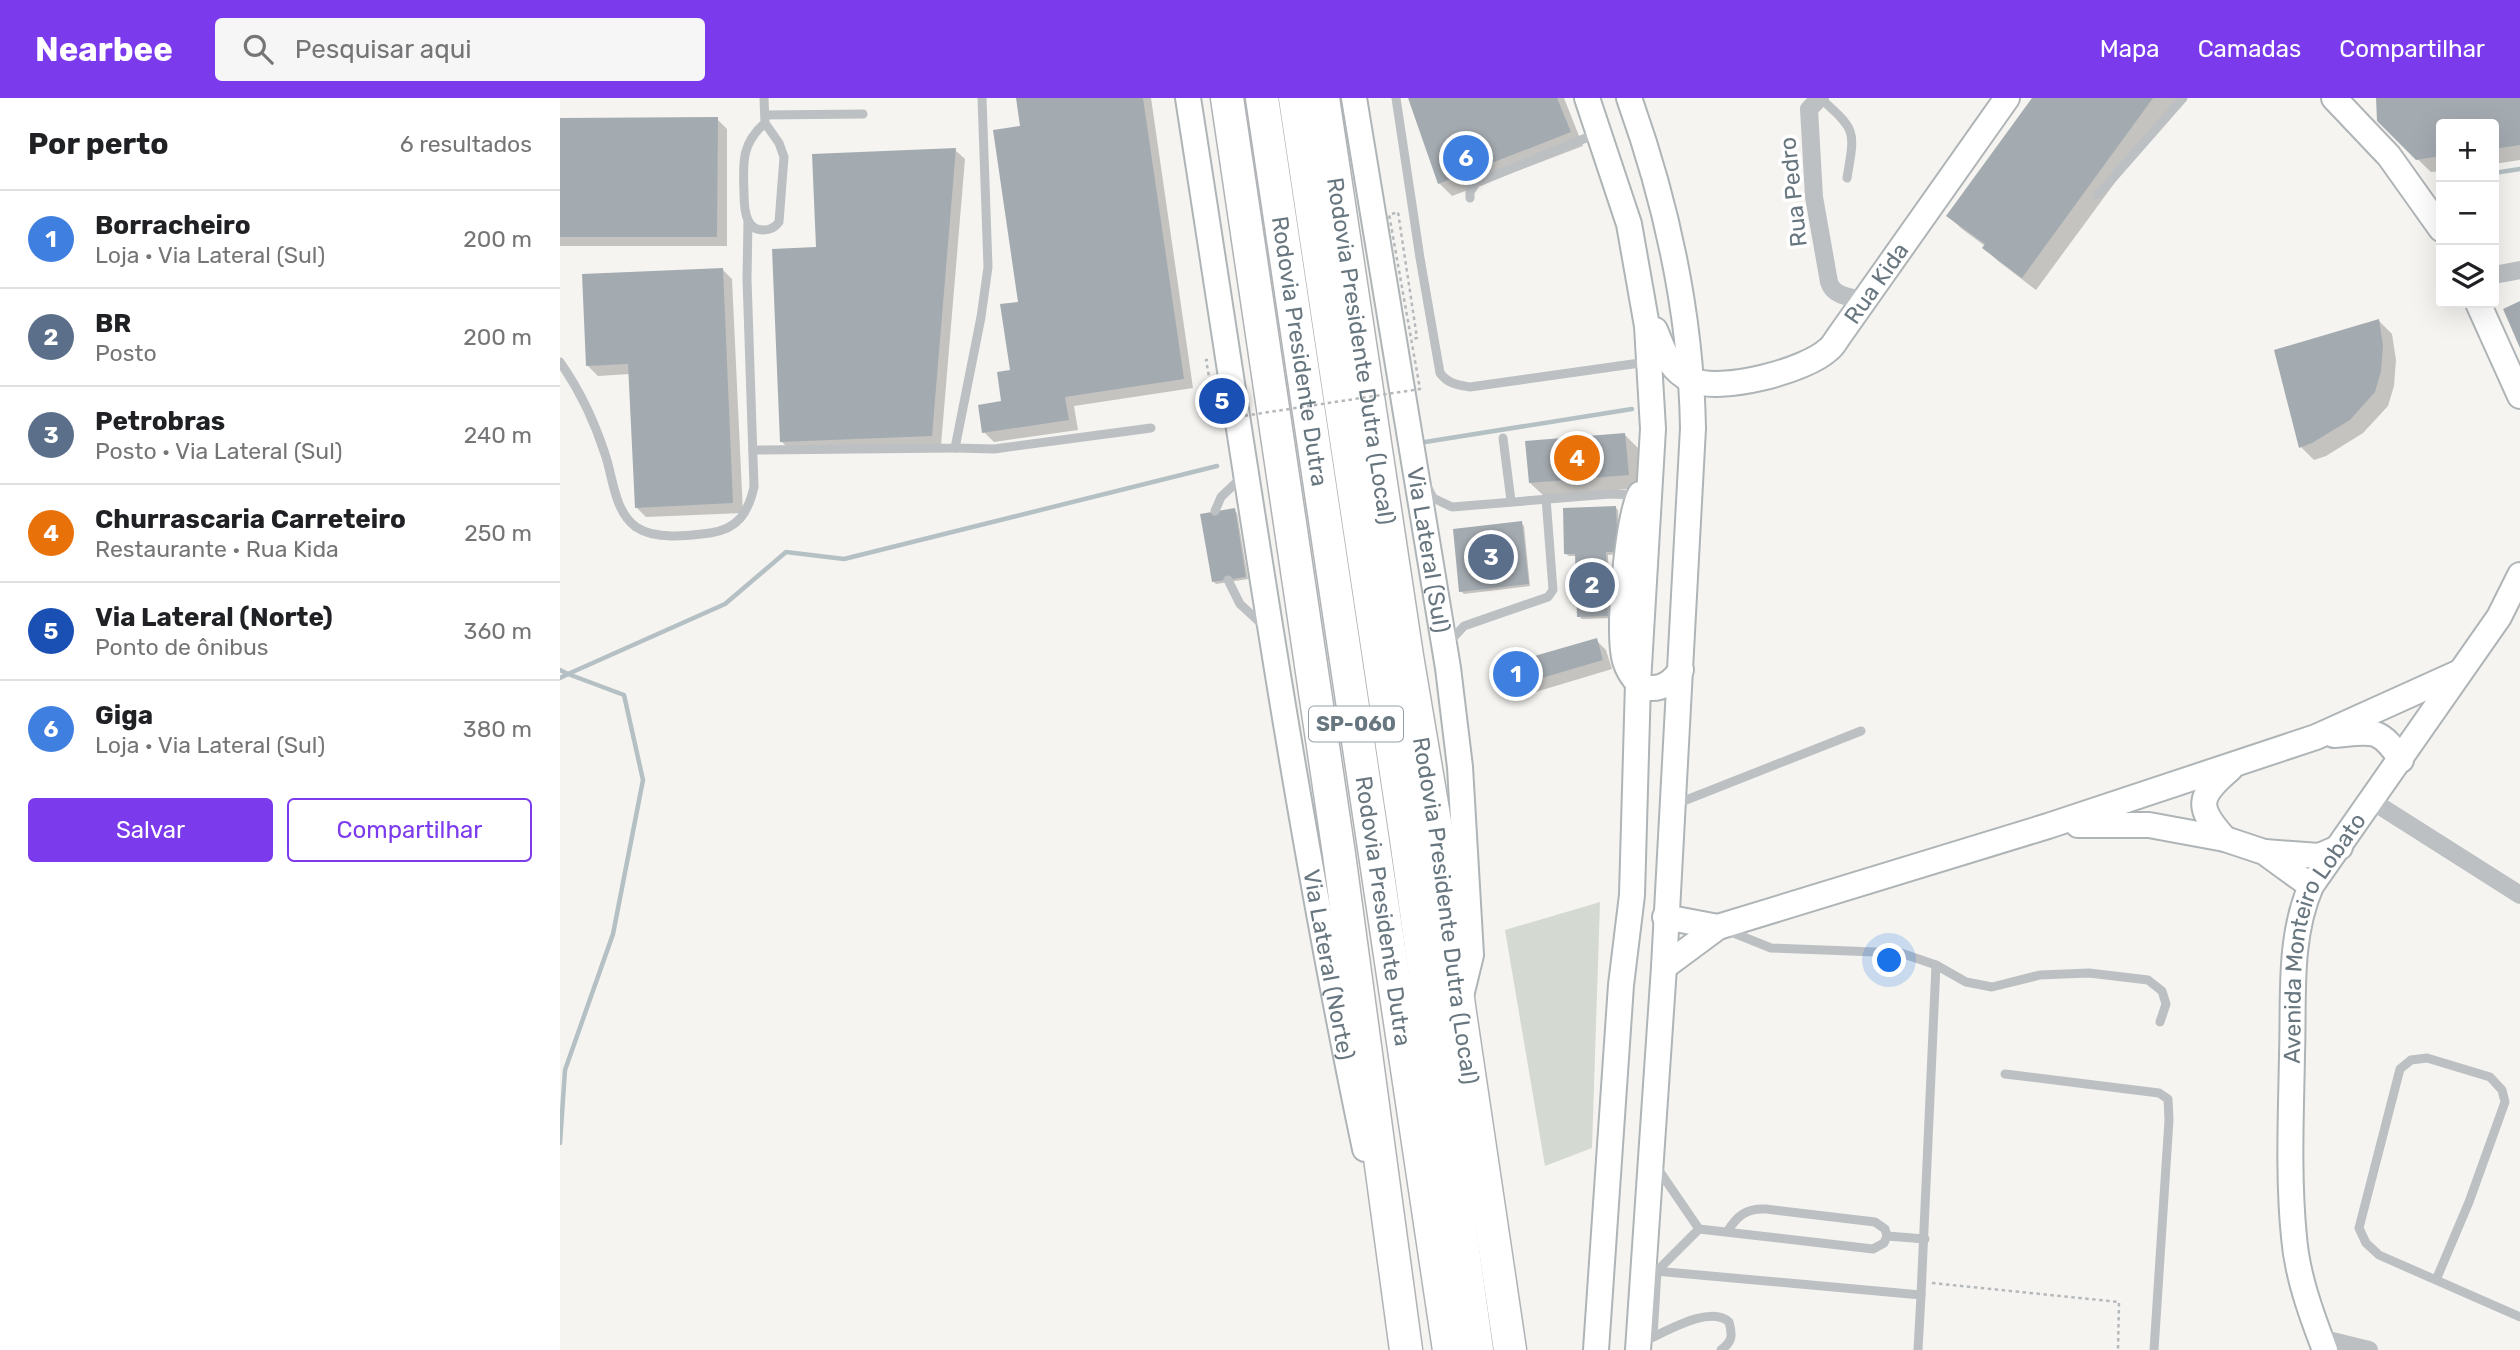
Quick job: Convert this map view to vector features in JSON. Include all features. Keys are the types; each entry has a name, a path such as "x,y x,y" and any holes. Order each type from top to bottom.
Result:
{"highway":[{"name":"Rodovia Presidente Dutra","path":"1227,98 1337,841 1405,1340"},
{"name":"Rodovia Presidente Dutra","path":"1262,98 1449,1350"},
{"name":"Rodovia Presidente Dutra","path":"1295,98 1406,839 1477,1350"},
{"name":"Rodovia Presidente Dutra (Local)","path":"1323,98 1407,656 1437,834 1459,1006 1510,1350"}],"main road":[{"name":"Via Lateral (Norte)","path":"1188,98 1272,633 1338,1016 1405,1340"},
{"name":"Via Lateral (Sul)","path":"1354,98 1448,668 1460,767 1471,955 1459,1006"},
{"path":"1587,98 1629,224 1645,307 1650,362 1653,429 1645,485 1628,540 1622,641 1626,663 1639,683 1647,687 1665,686 1674,680 1681,670"},
{"path":"1629,98 1669,230 1692,380 1693,428 1651,1159 1650,1270 1643,1344"},
{"name":"Rua Kida","path":"1692,380 1706,384 1772,377 1829,349 2007,98"},
{"path":"2334,98 2389,156 2436,222"},
{"path":"1645,307 1668,362 1692,380"},
{"path":"2480,308 2520,396"},
{"name":"Avenida Monteiro Lobato","path":"2322,1344 2302,1282 2294,1238 2290,1137 2295,942 2304,904 2311,886 2401,761 2498,617 2520,575"},
{"path":"1662,979 1718,927 2048,826 2316,737 2460,672"},
{"path":"1596,1350 1621,985 1632,895 1639,683"},
{"path":"2316,737 2372,733 2388,741 2401,761"},
{"path":"2225,839 2209,821 2203,802 2212,784 2238,762"},
{"path":"2048,826 2110,823 2149,825 2225,839 2264,852 2319,856 2340,847"},
{"path":"2264,852 2311,886"},
{"path":"1665,917 1718,927"},
{"path":"1621,985 1629,971 1640,969 1662,979"}],"street":[{"name":"Rua Pedro","path":"1814,101 1814,197 1830,286 1838,293 1862,300"},
{"path":"2499,274 2520,270"},
{"path":"2372,801 2520,895"},
{"path":"2322,1344 2369,1350"}],"lane":[{"path":"748,221 756,229 767,231 776,227 781,216 784,157 765,119 764,98"},
{"path":"955,448 988,267 982,98"},
{"path":"1396,98 1422,269 1440,373 1444,378 1452,384 1470,387 1650,362"},
{"path":"2098,195 2183,98"},
{"path":"1814,101 1850,127 1853,139 1847,178"},
{"path":"560,362 592,422 621,507 635,526 652,534 712,533 741,518 750,506 754,487 744,156 754,133 765,119 863,114"},
{"path":"1470,198 1470,192 1476,183 1599,132"},
{"path":"753,450 994,449 1151,428"},
{"path":"1503,438 1511,501"},
{"path":"1412,458 1433,498 1452,507 1610,494 1645,485"},
{"path":"1215,511 1222,497 1242,477 1246,468"},
{"path":"1448,668 1452,639 1464,626 1548,597 1553,590 1546,498"},
{"path":"1228,580 1240,604 1272,633"},
{"path":"1671,806 1861,731"},
{"path":"1718,927 1771,948 1901,953 1936,965 1966,982 1992,986 2040,975 2089,973 2148,980 2162,991 2166,1004 2160,1022"},
{"path":"1918,1350 1926,1239 1936,965"},
{"path":"2436,1280 2469,1202 2505,1102 2502,1090 2490,1077 2427,1058 2411,1060 2400,1069 2359,1228 2366,1243 2379,1255 2520,1317"},
{"path":"2005,1074 2159,1093 2168,1099 2169,1120 2154,1350"},
{"path":"1651,1159 1699,1229"},
{"path":"1650,1270 1699,1229 1873,1249 1884,1243 1886,1236 1885,1229 1875,1222 1766,1209 1752,1209 1742,1214 1727,1232"},
{"path":"1886,1236 1926,1239"},
{"path":"1650,1270 1921,1295"},
{"path":"1643,1344 1702,1316 1725,1318 1729,1322 1731,1340 1721,1350"}],"path":[{"path":"1217,420 1420,389 1389,214"},
{"path":"1922,1282 2119,1302 2118,1350"}],"shaded area":[{"path":"1600,902 1592,1148 1545,1166 1505,930"}],"building":[{"path":"1016,98 1143,98 1184,379 1065,397 1069,420 982,433 978,405 1001,401 997,372 1010,370 1000,304 1018,302 993,130 1020,126"},
{"path":"1408,98 1557,98 1571,132 1438,184"},
{"path":"2032,98 2153,98 2022,278 1982,248 1985,244 1946,216"},
{"path":"2376,98 2520,98 2520,145 2499,148 2499,119 2436,119 2436,157 2416,160 2377,121"},
{"path":"718,117 717,237 560,237 560,118"},
{"path":"956,148 932,436 780,442 772,249 816,247 812,154"},
{"path":"723,268 733,503 635,508 628,364 586,366 582,274"},
{"path":"2520,301 2520,348 2503,309"},
{"path":"2379,319 2383,346 2381,371 2375,392 2350,420 2299,448 2274,350"},
{"path":"1625,433 1629,475 1529,483 1525,441"},
{"path":"1616,506 1618,552 1606,552 1608,616 1577,617 1575,554 1564,554 1563,508"},
{"path":"1235,508 1246,577 1212,582 1200,514"},
{"path":"1522,521 1529,584 1459,592 1453,529"},
{"path":"1597,638 1603,660 1508,688 1500,666"}],"waterway":[{"path":"2499,172 2520,169"},
{"path":"1425,442 1632,409"},
{"path":"560,670 568,674 725,604 786,552 844,559 1217,466"},
{"path":"560,678 568,674 624,695 643,780 613,934 565,1070 560,1143"}],"place":[{"name":"Giga","path":"1466,158"},
{"name":"Via Lateral (Norte)","path":"1222,401"},
{"name":"Churrascaria Carreteiro","path":"1577,458"},
{"name":"Petrobras","path":"1491,557"},
{"name":"BR","path":"1592,585"},
{"name":"Borracheiro","path":"1516,674"}]}
